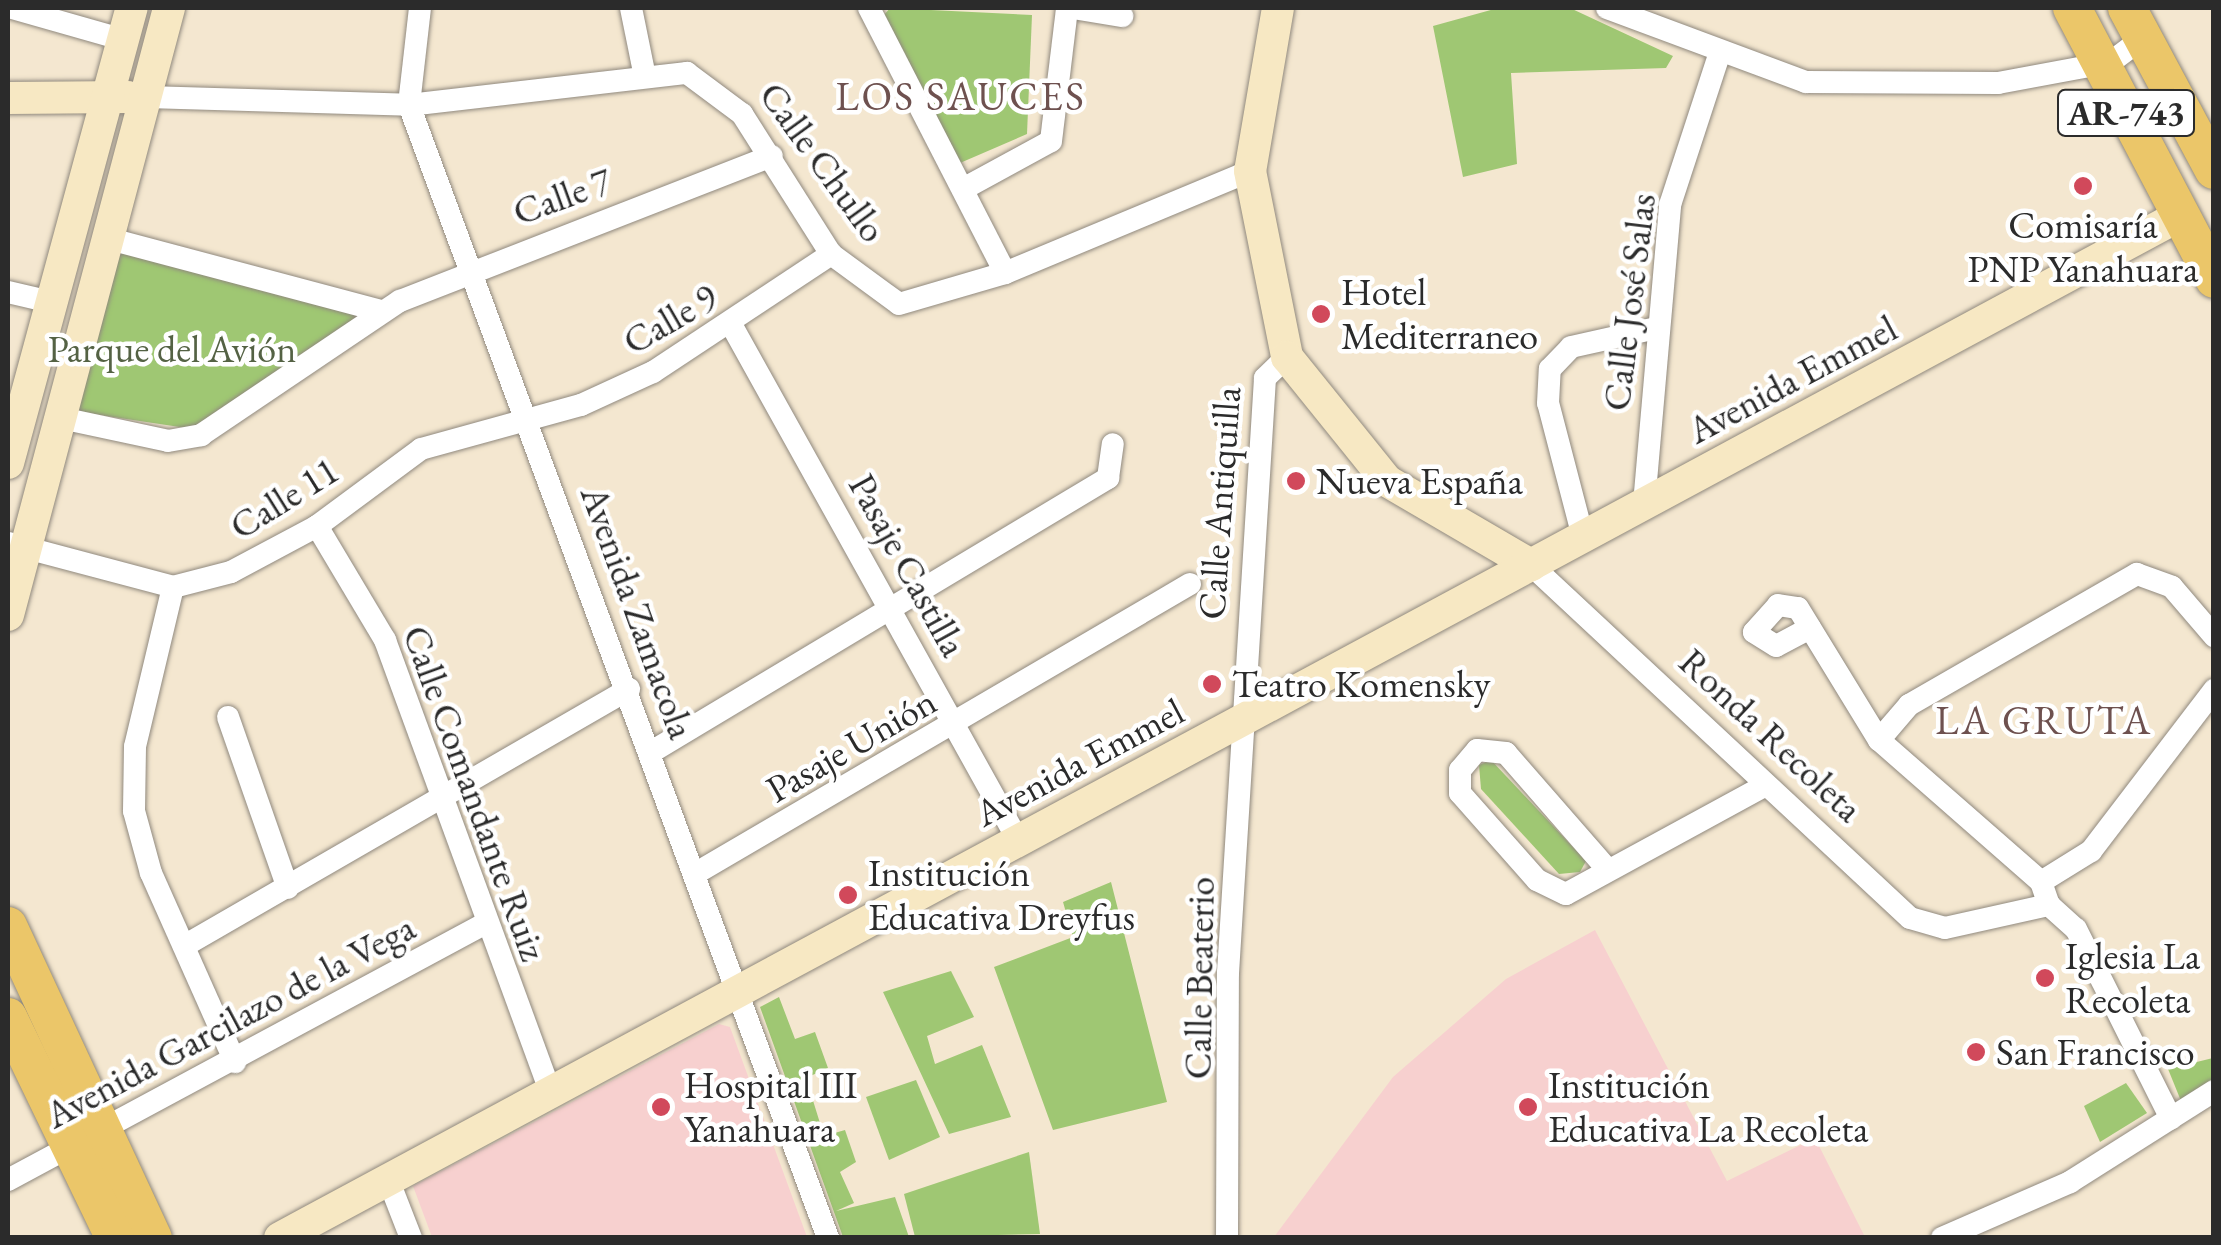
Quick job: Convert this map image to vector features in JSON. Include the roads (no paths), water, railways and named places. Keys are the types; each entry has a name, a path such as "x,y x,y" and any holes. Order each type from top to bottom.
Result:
{"main road":[{"name":"AR-743","path":"2073,8 2214,279"},
{"name":"AR-743","path":"2134,23 2197,114 2214,170"},
{"path":"8,926 86,1137 115,1238"},
{"path":"8,1017 153,1238"}],"street":[{"path":"12,8 124,40"},
{"path":"8,462 132,8"},
{"path":"8,615 17,545 62,418 169,8"},
{"name":"Avenida Zamacola","path":"420,8 409,105 698,872 828,1238"},
{"path":"632,8 644,72"},
{"path":"868,8 1005,273"},
{"path":"963,188 1050,142 1070,8 1122,16"},
{"name":"Calle Antiquilla","path":"1245,719 1265,378 1287,358 1250,171 1278,8"},
{"path":"1606,8 1654,16 1719,55 1806,82 1998,82 2100,65 2134,23"},
{"name":"Calle José Salas","path":"1644,504 1670,205 1719,55"},
{"name":"Calle Chullo","path":"8,98 147,97 409,105 538,96 644,72 706,80 772,156 831,254 899,304 1005,273 1250,171"},
{"name":"Calle 7","path":"62,418 168,441 201,435 380,311 472,267 772,156"},
{"name":"Avenida Emmel","path":"280,1238 2179,216"},
{"path":"110,239 380,311"},
{"name":"Calle 9","path":"530,420 653,372 732,326 831,254"},
{"path":"8,292 50,302"},
{"name":"Pasaje Castilla","path":"732,326 1018,840"},
{"path":"1584,536 1548,404 1550,369 1570,347 1657,328"},
{"name":"Ronda Recoleta","path":"1287,358 1387,480 1531,565 1764,786 1928,927 2050,905"},
{"name":"Calle 11","path":"173,588 262,559 317,526 421,450 530,420"},
{"path":"653,751 895,613 1108,478 1113,444"},
{"name":"Calle Comandante Ruiz","path":"317,526 385,640 550,1092"},
{"path":"17,545 173,588 132,773 142,845 235,1062"},
{"path":"1879,740 1909,705 2138,574 2172,588 2214,636"},
{"name":"Pasaje Unión","path":"698,872 958,726 1190,584"},
{"path":"1810,628 1879,740 2042,882 2050,905 2076,929 2171,1119"},
{"path":"184,946 443,804 629,689"},
{"path":"2042,882 2090,851 2214,690"},
{"path":"228,717 288,888"},
{"name":"Calle Beaterio","path":"1227,1238 1228,973 1245,719"},
{"path":"1608,870 1506,753 1477,750 1460,770 1460,793 1536,880 1566,894 1764,786"},
{"name":"Avenida Garcilazo de la Vega","path":"8,1180 235,1062 486,924"},
{"path":"1942,1238 2070,1182 2214,1092"},
{"path":"388,1179 411,1238"}],"place":[{"name":"Comisaría PNP Yanahuara","path":"2083,186"},
{"name":"Hotel Mediterraneo","path":"1321,314"},
{"name":"Nueva España","path":"1296,481"},
{"name":"Teatro Komensky","path":"1212,684"},
{"name":"Institución Educativa Dreyfus","path":"848,895"},
{"name":"Iglesia La Recoleta","path":"2045,978"},
{"name":"San Francisco","path":"1976,1052"},
{"name":"Hospital III Yanahuara","path":"661,1107"},
{"name":"Institución Educativa La Recoleta","path":"1528,1107"}],"district":[{"name":"LOS SAUCES","path":"961,96"},
{"name":"LA GRUTA","path":"2044,720"}],"park label":[{"name":"Parque del Avión","path":"172,349"}]}
